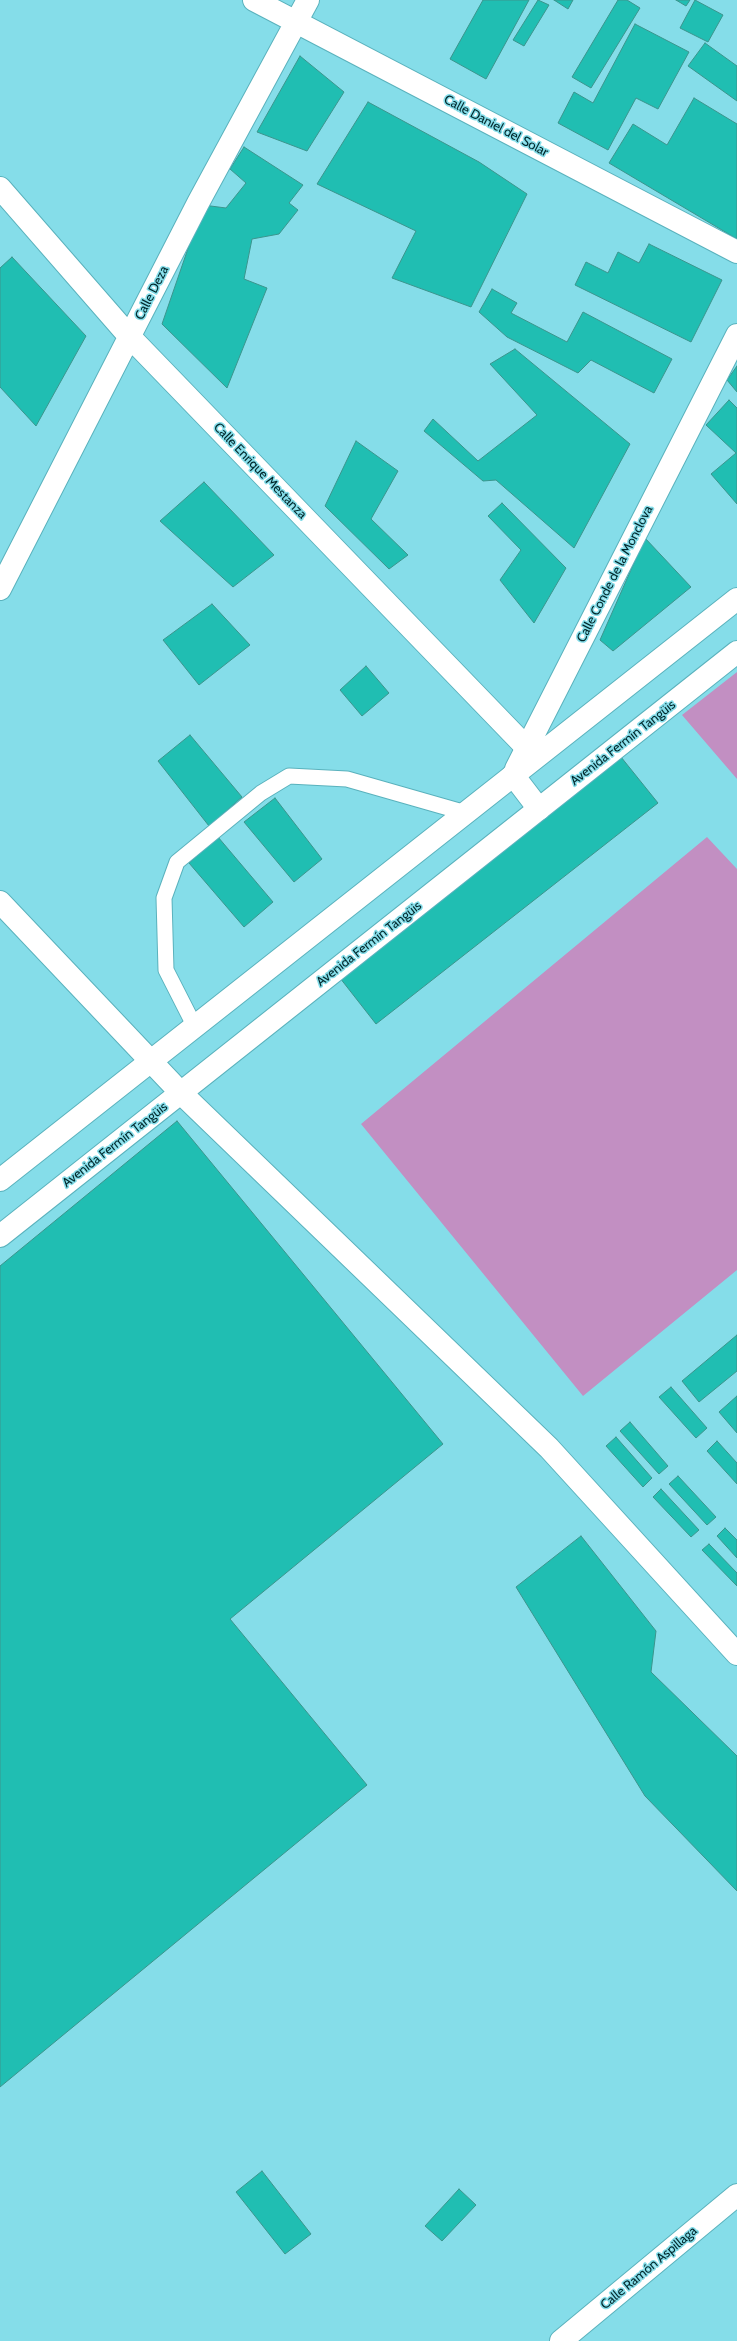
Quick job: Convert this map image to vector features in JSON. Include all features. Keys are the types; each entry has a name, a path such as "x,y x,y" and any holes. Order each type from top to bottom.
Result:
{"street":[{"name":"Calle Daniel del Solar","path":"254,0 737,252"},
{"name":"Calle Deza","path":"0,588 198,203 308,0"},
{"name":"Calle Enrique Mestanza","path":"0,188 129,336 527,748"},
{"name":"Calle Conde de la Monclova","path":"513,775 737,335"},
{"path":"0,1180 737,599"},
{"name":"Avenida Fermín Tangüis","path":"0,1236 737,652"},
{"path":"513,775 539,809"},
{"path":"0,902 181,1093 549,1448 737,1654"},
{"name":"Calle Ramón Aspillaga","path":"561,2341 737,2195"}],"lane":[{"path":"195,1027 166,970 164,898 176,862 261,792 289,776 347,779 466,813"}],"shaded area":[{"path":"737,672 737,779 682,715"},
{"path":"707,837 737,869 737,1270 583,1396 361,1124"}],"building":[{"path":"483,0 529,0 486,79 450,59"},
{"path":"538,0 549,5 524,46 513,40"},
{"path":"554,0 573,0 568,9"},
{"path":"618,0 627,0 640,8 591,88 572,77"},
{"path":"676,0 690,0 686,6"},
{"path":"695,0 723,15 708,42 680,28"},
{"path":"635,24 689,52 658,109 636,98 608,150 558,123 574,92 593,103"},
{"path":"705,43 737,66 737,101 688,66"},
{"path":"300,56 344,92 307,151 257,132"},
{"path":"694,98 737,124 737,239 609,163 633,124 667,145"},
{"path":"368,102 479,162 527,194 471,307 392,278 416,231 317,184"},
{"path":"244,147 303,185 289,203 298,210 279,234 252,239 244,279 267,288 227,388 162,324 203,205 226,208 246,183 230,169"},
{"path":"649,244 722,280 691,342 575,285 586,262 608,273 618,252 639,263"},
{"path":"12,257 86,336 36,426 0,387 0,268"},
{"path":"492,289 517,303 511,313 567,342 583,312 672,359 654,393 591,360 578,373 507,337 479,312"},
{"path":"515,349 630,444 574,548 496,480 483,481 424,431 433,419 478,461 537,415 490,364"},
{"path":"737,366 737,392 727,380"},
{"path":"729,400 737,408 737,504 711,474 736,453 706,425"},
{"path":"356,441 398,471 371,519 408,555 389,569 325,506"},
{"path":"204,482 274,555 233,587 160,521"},
{"path":"502,503 566,568 534,623 500,580 521,550 488,516"},
{"path":"645,538 691,587 613,651 600,640"},
{"path":"212,604 250,645 199,685 163,640"},
{"path":"366,666 389,693 362,716 340,690"},
{"path":"190,735 242,797 209,826 158,761"},
{"path":"621,757 658,803 376,1024 340,978"},
{"path":"275,798 322,859 294,882 244,822"},
{"path":"218,837 273,902 244,927 189,863"},
{"path":"177,1121 443,1444 230,1619 367,1785 0,2087 0,1266"},
{"path":"737,1335 737,1371 699,1402 682,1381"},
{"path":"671,1387 707,1428 696,1438 659,1397"},
{"path":"737,1396 737,1433 719,1412"},
{"path":"630,1422 668,1466 659,1474 620,1431"},
{"path":"616,1437 652,1478 643,1487 606,1446"},
{"path":"717,1441 737,1463 737,1484 707,1451"},
{"path":"678,1476 716,1517 707,1525 669,1484"},
{"path":"661,1489 699,1530 691,1537 653,1497"},
{"path":"725,1528 737,1540 737,1558 717,1536"},
{"path":"581,1536 656,1631 651,1672 737,1756 737,1891 645,1796 516,1587"},
{"path":"709,1544 737,1573 737,1586 702,1550"},
{"path":"262,2171 311,2234 285,2254 236,2192"},
{"path":"459,2189 476,2205 442,2241 425,2226"}]}
